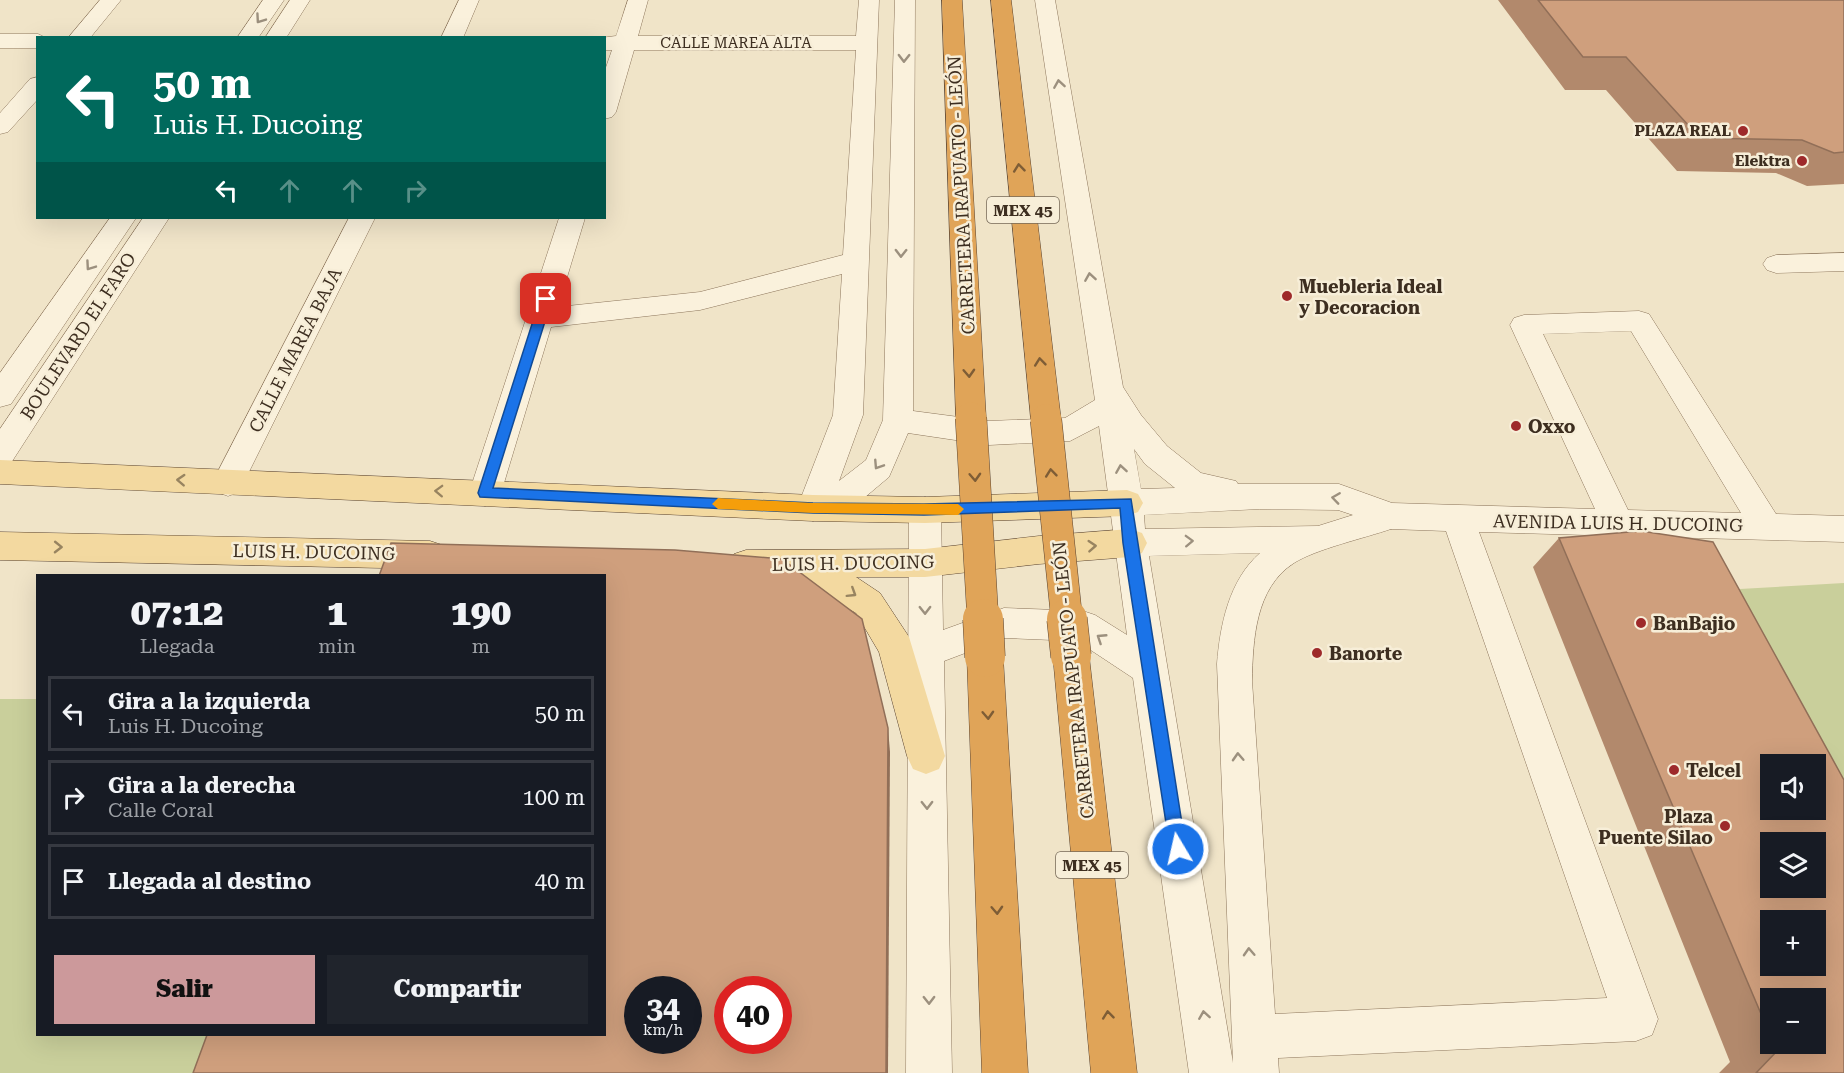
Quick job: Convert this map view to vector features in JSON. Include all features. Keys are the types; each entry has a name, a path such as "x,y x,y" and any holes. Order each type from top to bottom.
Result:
{"highway":[{"name":"CARRETERA IRAPUATO - LEÓN","path":"952,0 1005,1073"},
{"name":"CARRETERA IRAPUATO - LEÓN","path":"1001,0 1114,1073"}],"main road":[{"path":"0,472 813,508 924,510 1127,503"},
{"name":"LUIS H. DUCOING","path":"717,563 801,565 925,563 1039,550 1130,543"},
{"name":"LUIS H. DUCOING","path":"0,546 454,555"},
{"path":"801,565 833,581 868,603 896,648 926,756"}],"street":[{"path":"80,36 111,0"},
{"path":"248,36 274,0"},
{"path":"276,36 300,0"},
{"path":"453,36 469,0"},
{"path":"606,100 615,44 638,0"},
{"path":"813,508 848,416 869,0"},
{"path":"813,508 853,489 878,468 898,420 905,0"},
{"path":"1046,0 1127,503 1130,543 1212,1073"},
{"path":"0,41 36,41"},
{"name":"CALLE MAREA ALTA","path":"615,44 868,43"},
{"path":"0,127 36,86"},
{"name":"BOULEVARD EL FARO","path":"0,396 122,219"},
{"name":"BOULEVARD EL FARO","path":"0,454 155,219"},
{"name":"CALLE MAREA BAJA","path":"228,483 361,219"},
{"path":"485,493 572,219"},
{"path":"540,319 700,301 856,261"},
{"path":"1776,264 1844,262"},
{"path":"1617,523 1524,325 1639,321 1767,527"},
{"path":"898,420 989,433 1070,429 1109,394"},
{"path":"1109,394 1156,455 1193,484 1260,496"},
{"name":"AVENIDA LUIS H. DUCOING","path":"1127,503 1260,496 1339,497 1391,516 1844,529"},
{"path":"924,510 930,1073"},
{"name":"AVENIDA LUIS H. DUCOING","path":"1130,543 1265,539 1318,540 1391,516"},
{"path":"1318,540 1281,554 1257,578 1244,605 1235,642 1234,681 1255,1055 1636,1019 1458,519"},
{"path":"926,652 1004,623 1083,626 1150,670"}],"green space":[{"path":"1844,583 1844,797 1826,766 1826,754 1819,754 1722,590"},
{"path":"0,699 36,699 36,1036 250,1036 236,1073 0,1073"}],"building":[{"name":"PLAZA REAL","path":"1538,0 1844,0 1844,152 1834,153 1802,140 1700,138 1626,57 1583,57"},
{"path":"1641,531 1713,542 1844,780 1844,1073 1756,1073 1774,1054 1826,1054 1826,988 1760,988 1760,1011 1559,538"},
{"path":"391,543 675,550 782,559 862,619 888,728 886,1073 193,1073 207,1036 606,1036 606,574 380,574"}],"slow traffic":[{"path":"718,504 813,508 958,509"}],"place":[{"name":"PLAZA REAL","path":"1743,131"},
{"name":"Elektra","path":"1802,161"},
{"name":"Muebleria Ideal y Decoracion","path":"1287,296"},
{"name":"Oxxo","path":"1516,426"},
{"name":"BanBajio","path":"1641,623"},
{"name":"Banorte","path":"1317,653"},
{"name":"Telcel","path":"1674,770"},
{"name":"Plaza Puente Silao","path":"1725,826"}],"route":[{"path":"546,299 485,493 813,508 924,510 1127,503 1130,543 1178,849"}]}
